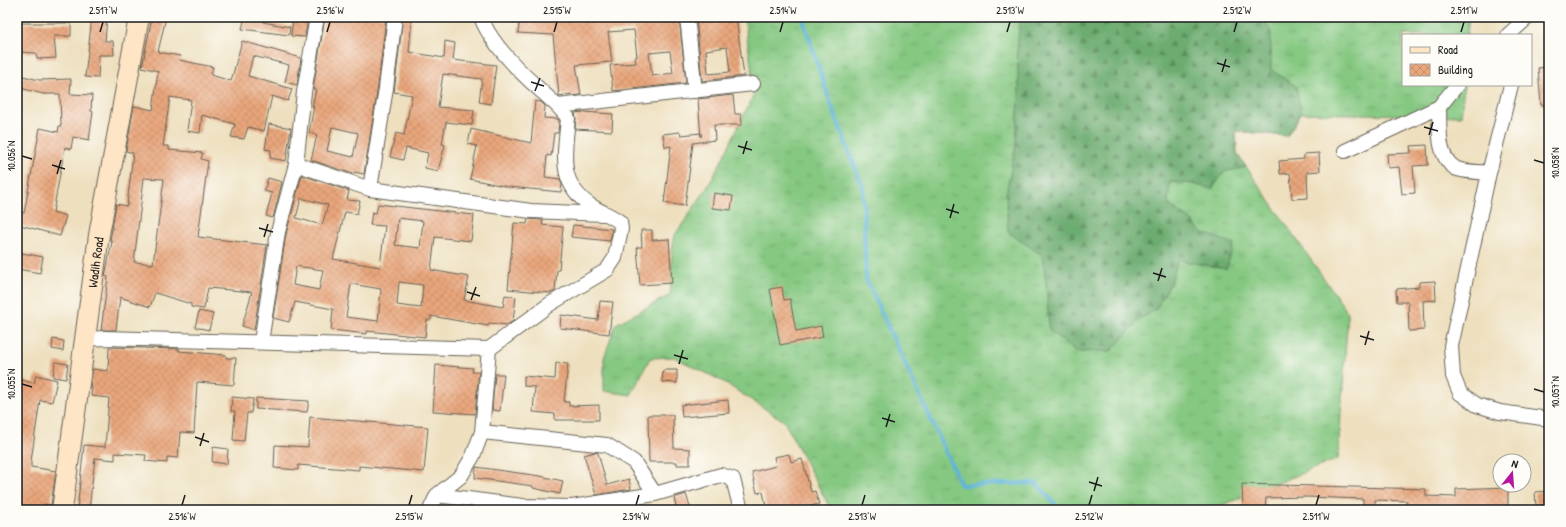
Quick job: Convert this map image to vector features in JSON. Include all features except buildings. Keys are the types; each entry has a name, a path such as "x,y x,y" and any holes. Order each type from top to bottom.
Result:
{"street":[{"name":"Wadih Road","path":"62,510 99,235 139,17"},
{"path":"261,342 278,232 296,164 304,92 317,17"},
{"path":"370,189 386,88 395,17"},
{"path":"86,339 105,338 489,349 550,304 607,270 615,258 621,229 620,222 591,206 578,195 570,184 565,160 568,118 558,106 539,89 497,46 483,25 481,17"},
{"path":"687,17 694,91"},
{"path":"1509,34 1527,18"},
{"path":"1523,34 1527,18"},
{"path":"558,106 753,84"},
{"path":"1345,150 1439,107 1456,86"},
{"path":"1511,86 1489,173 1451,346 1453,376 1460,392 1476,405 1500,412 1549,419"},
{"path":"1439,107 1442,151 1447,161 1456,169 1489,173"},
{"path":"296,164 370,189 531,211 606,214"},
{"path":"430,510 437,495 462,476 473,456 482,432 489,349"},
{"path":"482,432 607,445 634,462 655,494"},
{"path":"437,495 523,506 572,507 655,494 721,475 733,479 741,510"}],"green space":[{"path":"744,17 1469,17 1467,34 1402,34 1402,86 1464,86 1461,116 1301,113 1287,136 1236,131 1237,154 1348,313 1338,459 1210,510 831,510 784,421 722,381 674,357 650,358 631,395 604,391 604,358 616,324 670,295 673,238 707,188 755,92"},
{"path":"1020,17 1261,17 1271,30 1271,70 1296,86 1301,113 1287,136 1236,131 1237,154 1246,167 1224,172 1212,189 1193,184 1170,182 1168,204 1190,219 1201,232 1234,244 1226,269 1178,260 1171,283 1155,310 1140,319 1111,351 1076,352 1049,330 1046,283 1042,255 1008,232 1006,194 1016,144 1019,94 1017,51"}],"waterway":[{"path":"802,17 828,96 863,188 866,279 961,485 1036,483 1060,510"}]}
